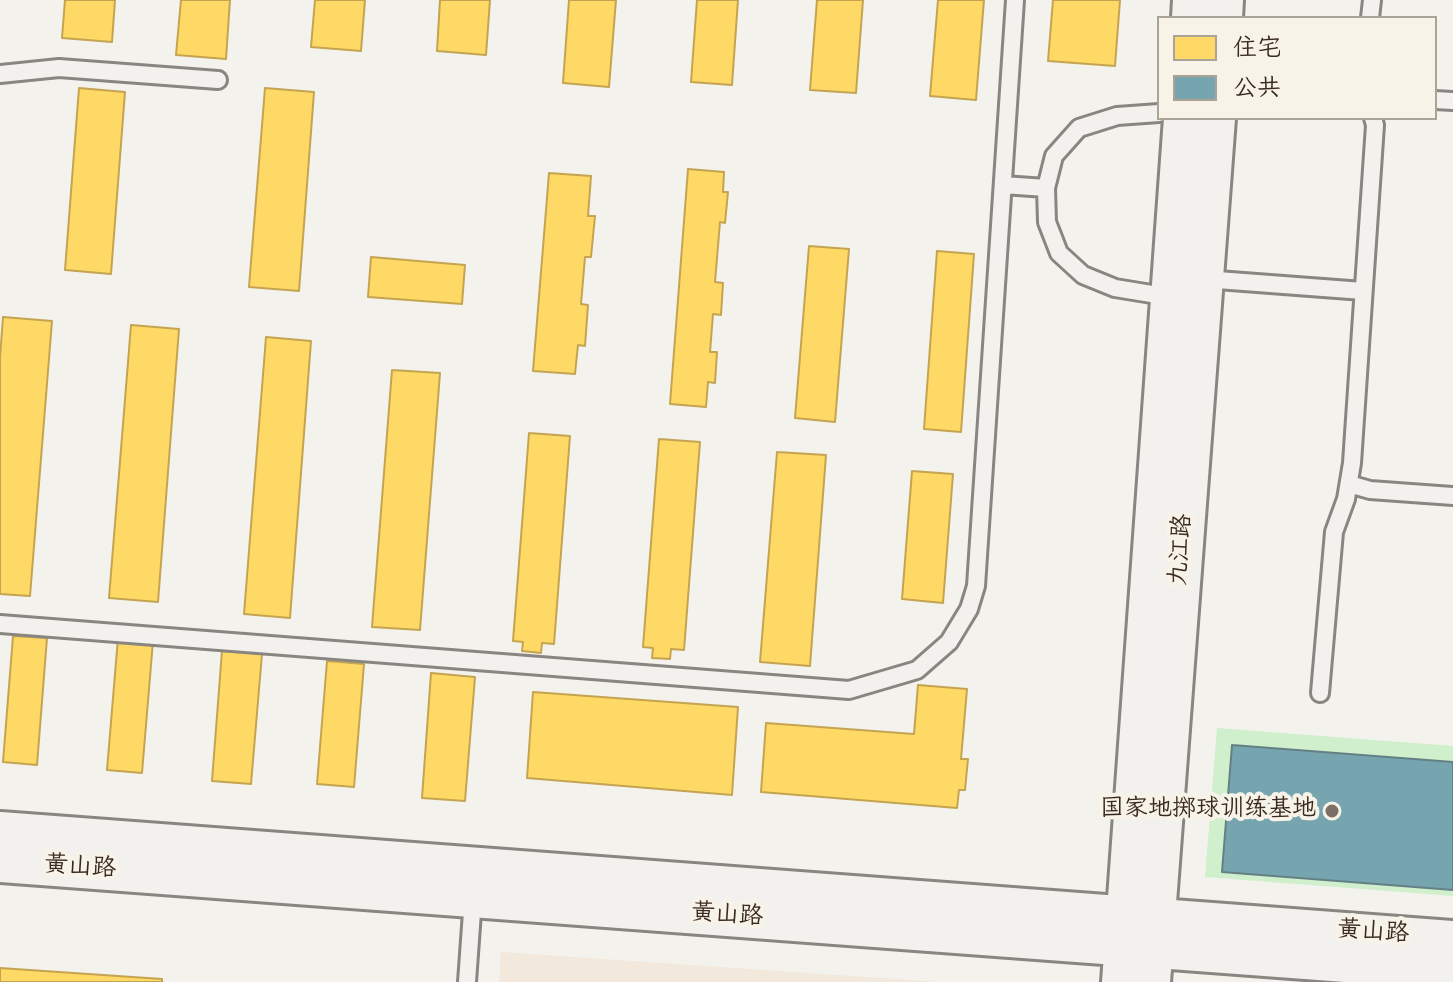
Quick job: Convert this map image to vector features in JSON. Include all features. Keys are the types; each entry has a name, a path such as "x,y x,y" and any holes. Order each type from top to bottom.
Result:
{"street":[{"name":"九江路","path":"1138,949 1170,297 1183,120"},
{"name":"九江路","path":"1138,949 1204,279 1216,120"},
{"name":"黄山路","path":"0,831 1138,949 1453,940"},
{"name":"黄山路","path":"0,863 1453,971"}],"lane":[{"path":"0,624 849,690 917,670 949,642 969,609 976,586 1015,0"},
{"path":"0,74 59,68 218,80"},
{"path":"1157,113 1117,116 1079,128 1054,156 1046,188 1047,222 1059,253 1083,275 1115,288 1170,297"},
{"path":"1320,693 1334,532 1346,499 1352,463 1374,120"},
{"path":"1003,185 1046,188"},
{"path":"1204,279 1363,291"},
{"path":"1349,484 1370,490 1453,496"},
{"path":"467,982 473,898"}],"shaded area":[{"path":"501,952 939,982 499,982"}],"green space":[{"name":"国家地掷球训练基地","path":"1217,728 1453,746 1453,896 1205,877"}],"building: 住宅":[{"path":"65,0 115,0 112,42 62,38"},
{"path":"181,0 230,0 226,59 176,55"},
{"path":"315,0 365,0 361,51 311,47"},
{"path":"440,0 490,0 486,55 437,51"},
{"path":"569,0 616,0 609,87 563,83"},
{"path":"697,0 738,0 732,85 691,82"},
{"path":"817,0 863,0 856,93 810,90"},
{"path":"938,0 984,0 976,100 930,96"},
{"path":"1053,0 1120,0 1115,66 1048,61"},
{"path":"79,88 125,92 111,274 65,270"},
{"path":"265,88 314,92 299,291 249,287"},
{"path":"688,169 724,172 723,192 728,192 725,223 720,222 715,282 723,283 721,315 713,314 710,352 717,352 715,383 708,382 706,407 670,404"},
{"path":"549,173 591,176 588,216 595,216 591,257 585,257 581,304 588,305 585,346 578,345 575,374 533,371"},
{"path":"809,246 849,249 835,422 795,418"},
{"path":"937,251 974,254 961,432 924,429"},
{"path":"371,257 465,265 462,304 368,297"},
{"path":"3,317 52,321 30,596 0,594 0,358"},
{"path":"131,325 179,329 158,602 109,598"},
{"path":"266,337 311,341 290,618 244,614"},
{"path":"392,370 440,373 420,630 372,627"},
{"path":"529,433 570,436 554,644 542,643 541,653 522,651 523,642 513,641"},
{"path":"659,439 700,442 684,650 671,649 670,659 652,658 653,648 643,647"},
{"path":"777,452 826,455 810,666 760,662"},
{"path":"912,471 953,474 943,603 902,599"},
{"path":"13,636 47,638 37,765 3,762"},
{"path":"118,638 153,641 142,773 107,770"},
{"path":"222,651 262,654 251,784 212,781"},
{"path":"327,661 364,664 354,787 317,784"},
{"path":"431,673 475,677 465,801 422,798"},
{"path":"918,685 967,689 961,759 968,759 965,790 959,790 957,808 761,792 766,723 914,734"},
{"path":"533,692 738,707 732,795 527,778"},
{"path":"0,968 162,979 162,982 0,982"}],"building: 公共":[{"name":"国家地掷球训练基地","path":"1232,745 1453,762 1453,890 1222,872"}],"place":[{"name":"国家地掷球训练基地","path":"1332,811"}]}
